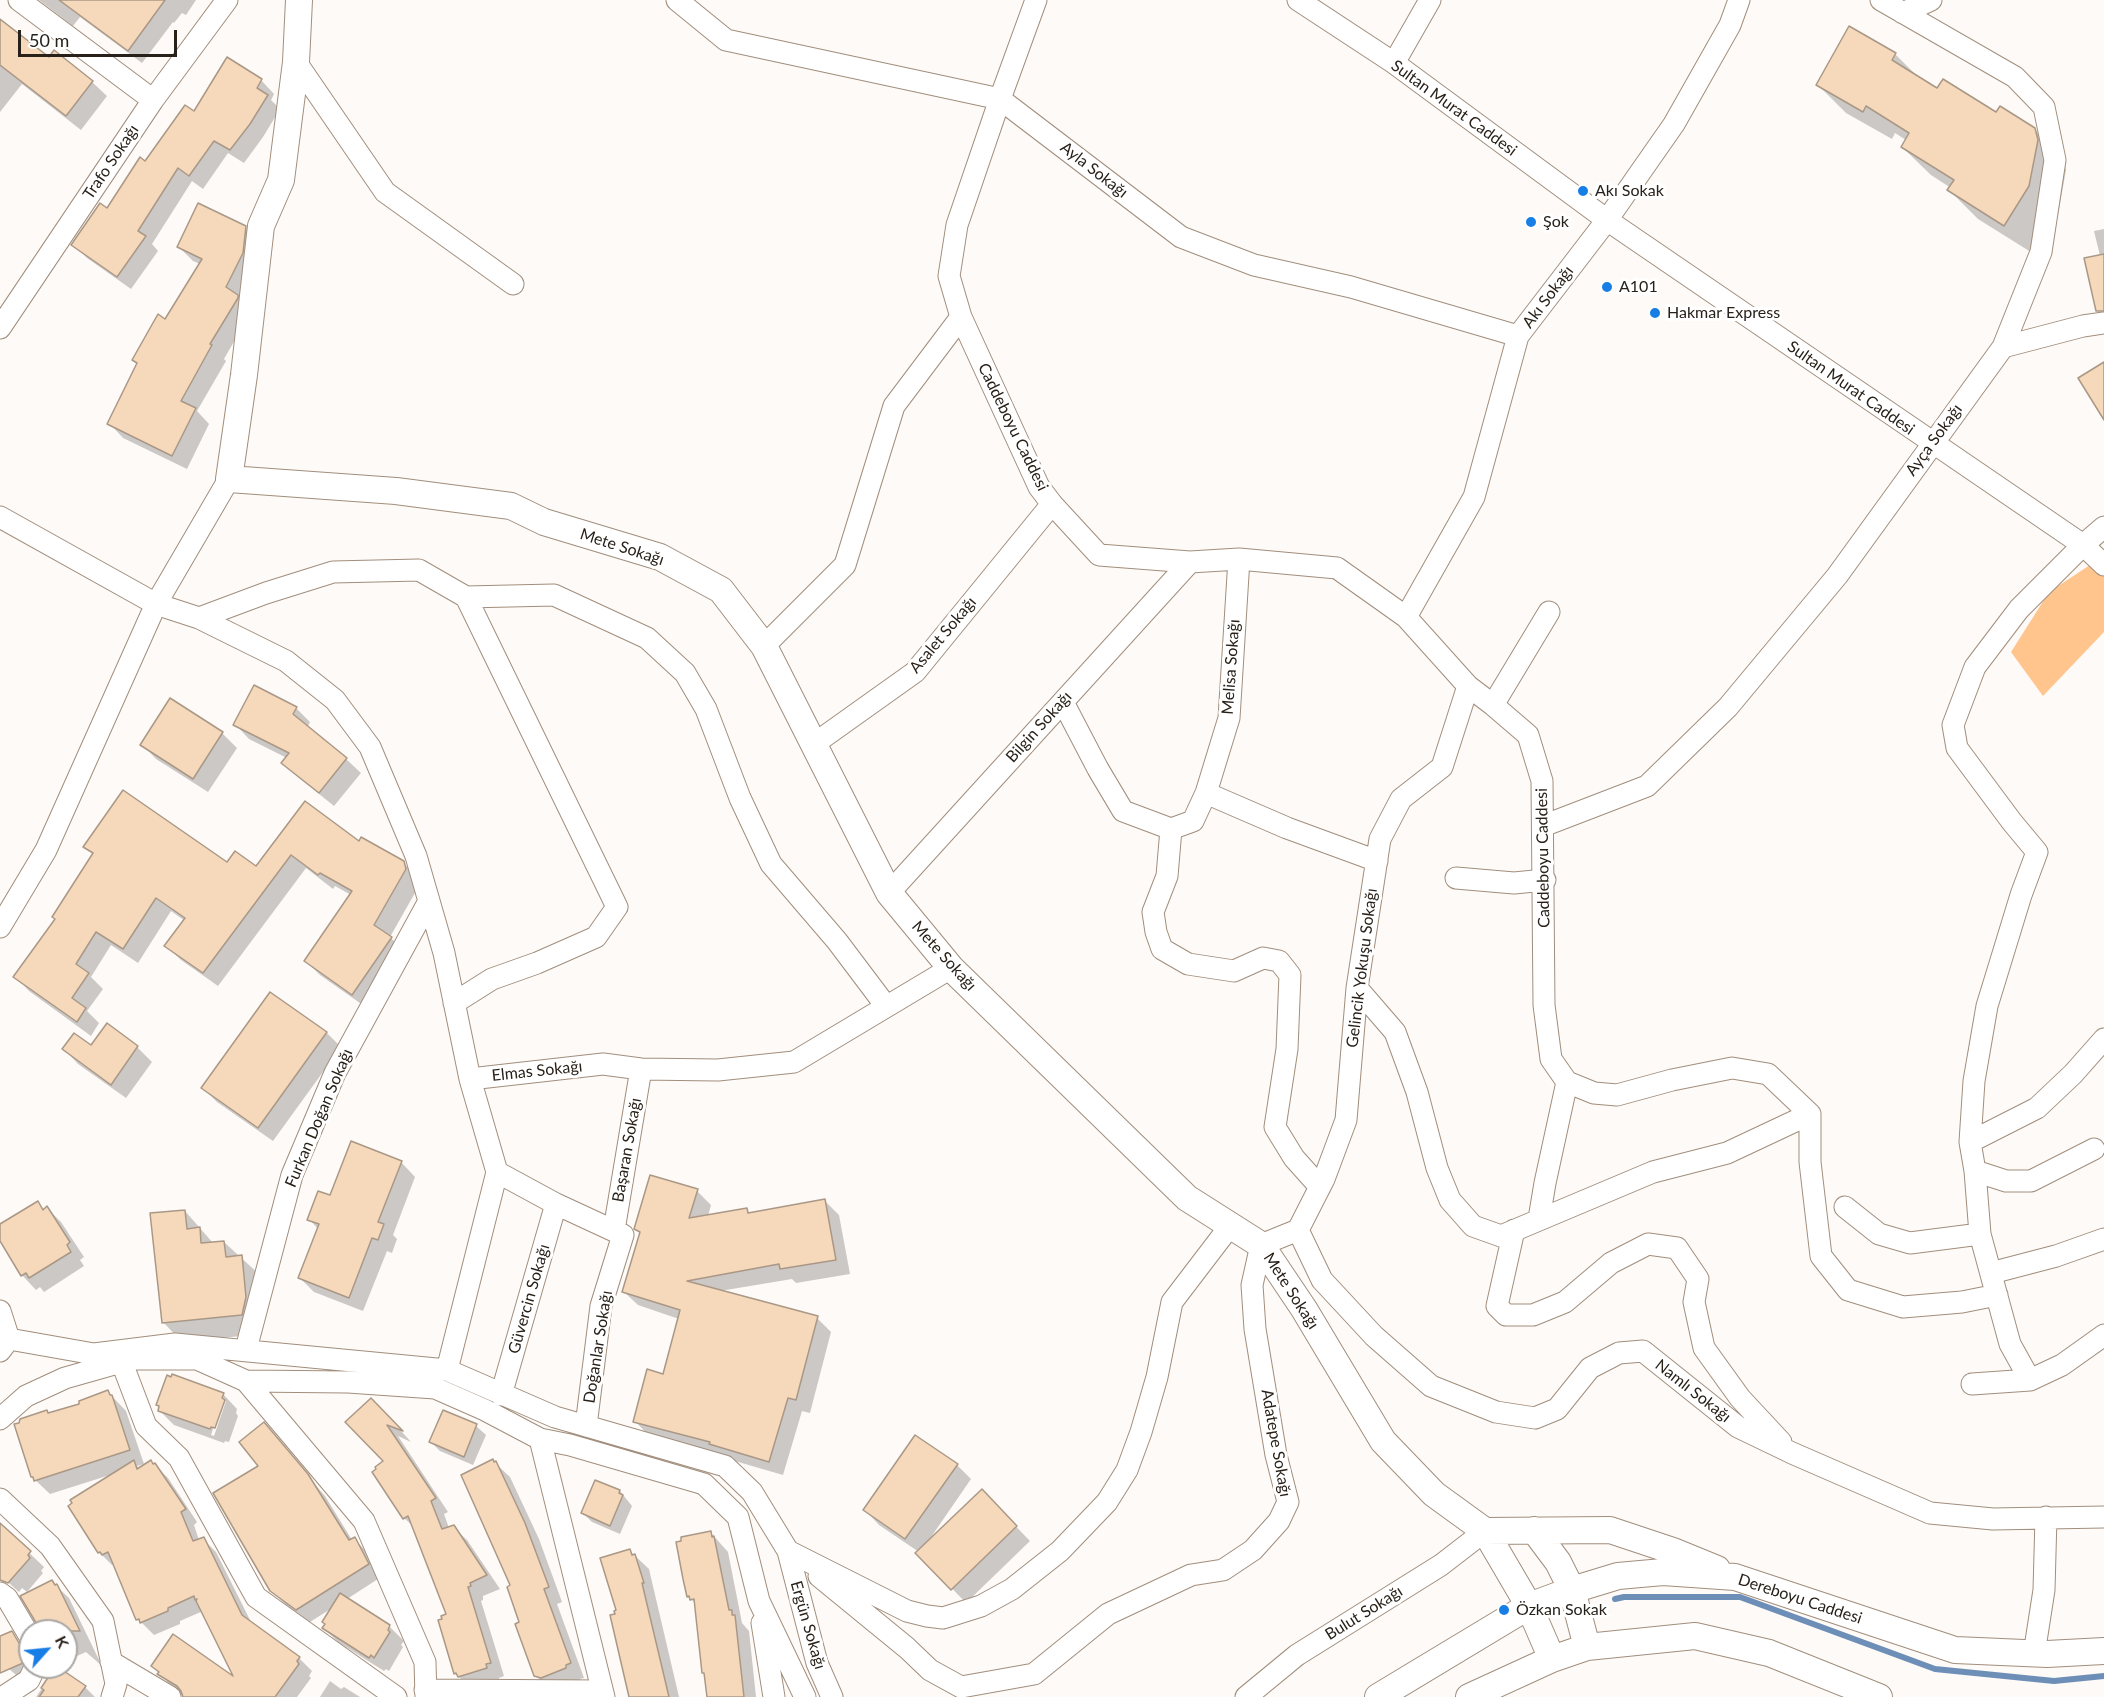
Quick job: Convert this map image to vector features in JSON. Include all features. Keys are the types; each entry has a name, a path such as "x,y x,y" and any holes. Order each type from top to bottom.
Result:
{"main road":[{"path":"229,478 244,375 261,226 281,180 296,62 299,0"},
{"name":"Mete Sokağı","path":"229,478 396,491 511,506 544,522 660,557 721,590 764,646 889,893 951,968 1187,1198 1261,1245 1304,1309 1383,1441 1434,1494 1485,1531 1529,1606 1552,1659"},
{"path":"1534,1530 1558,1562 1572,1590 1587,1647"},
{"path":"1485,1531 1610,1530 1673,1551 1736,1577"},
{"name":"Dereboyu Caddesi","path":"1378,1697 1529,1606 1618,1576 1652,1573 1736,1577 1955,1650 2034,1654 2104,1651"},
{"path":"1469,1697 1552,1659 1587,1647 1695,1636 1768,1653 1879,1697"}],"street":[{"path":"19,0 153,100"},
{"name":"Trafo Sokağı","path":"0,328 153,100 227,0"},
{"name":"Ayla Sokağı","path":"676,0 726,40 1000,99 1181,237 1254,265 1351,286 1518,336"},
{"name":"Caddeboyu Caddesi","path":"1036,0 957,225 949,276 961,317 1039,487 1099,555 1190,562 1239,559 1337,568 1406,617 1468,686 1528,735 1542,781 1545,880 1544,1005 1551,1059 1567,1082"},
{"name":"Sultan Murat Caddesi","path":"1298,0 1394,63 1607,220 1931,444 2083,545 2104,565"},
{"path":"1394,63 1430,0"},
{"name":"Akı Sokağı","path":"1406,617 1474,496 1518,336 1607,220 1674,124 1730,25 1739,0"},
{"name":"Ayça Sokağı","path":"1543,826 1647,786 1720,715 1837,576 2003,347 2041,252 2055,160 2044,107 2015,78 1881,0"},
{"path":"1903,13 1931,0"},
{"path":"296,62 385,192 513,284"},
{"path":"764,646 845,565 894,406 961,317"},
{"path":"2003,347 2083,326 2104,323"},
{"path":"0,927 46,850 156,603 229,478"},
{"name":"Asalet Sokağı","path":"814,744 915,672 1052,504"},
{"path":"0,517 156,603 199,618 286,661 335,700 370,747 416,856 444,953 470,1079 497,1172 447,1371"},
{"path":"2030,1380 2010,1344 1980,1234 1975,1171 1970,1142 1974,1081 1987,1006 2021,895 2037,852 1957,748 1953,725 1975,667 2019,609 2083,545 2104,528"},
{"name":"Melisa Sokağı","path":"1171,829 1193,821 1206,793 1228,718 1239,559"},
{"name":"Bilgin Sokağı","path":"889,893 1190,562"},
{"path":"199,618 266,593 333,572 419,570 466,597 554,595 647,638 685,673 706,709 740,798 771,864 837,941 886,1006"},
{"path":"454,1004 492,979 537,963 596,937 617,907 466,597"},
{"path":"1493,705 1549,612"},
{"name":"Gelincik Yokuşu Sokağı","path":"1298,1230 1320,1187 1346,1120 1357,988 1380,839 1401,799 1442,766 1468,686"},
{"path":"1062,702 1123,811 1171,829 1167,876 1153,912 1156,932 1162,949 1188,964 1234,971 1263,958 1279,961 1290,975 1287,1050 1275,1127 1294,1158 1320,1187"},
{"path":"1206,793 1287,828 1377,861"},
{"path":"1455,878 1514,883 1545,880"},
{"name":"Furkan Doğan Sokağı","path":"246,1349 292,1175 335,1073 429,901"},
{"name":"Elmas Sokağı","path":"470,1079 603,1064 641,1069 718,1070 794,1062 951,968"},
{"path":"1357,988 1395,1032 1417,1092 1437,1168 1450,1200 1473,1226 1501,1236 1653,1172 1727,1153 1810,1114"},
{"path":"1970,1142 2037,1108 2104,1040"},
{"path":"1539,1219 1567,1082 1594,1093 1617,1095 1672,1080 1732,1068 1768,1074 1810,1114 1810,1162 1821,1256 1848,1290 1904,1307 1962,1302 1997,1295"},
{"name":"Başaran Sokağı","path":"618,1233 641,1069"},
{"path":"1975,1171 2006,1181 2031,1181 2094,1149"},
{"path":"497,1172 556,1204 618,1233"},
{"name":"Güvercin Sokağı","path":"501,1395 556,1204"},
{"path":"1845,1207 1879,1234 1910,1243 1980,1234"},
{"path":"0,1311 5,1345 94,1354 175,1344 246,1349 447,1371 555,1417 725,1466 752,1492 788,1551 907,1611 944,1618 981,1606 1012,1589 1060,1551 1107,1502 1127,1470 1157,1377 1172,1302 1230,1226"},
{"path":"1261,1245 1298,1230"},
{"name":"Namlı Sokağı","path":"1298,1230 1322,1280 1374,1336 1431,1386 1496,1412 1535,1418 1557,1409 1590,1368 1618,1353 1643,1352 1738,1426 1792,1453 1930,1513 1993,1519 2101,1515"},
{"path":"1514,1230 1497,1306 1506,1315 1533,1315 1564,1302 1611,1263 1648,1244 1677,1248 1698,1279 1694,1302 1704,1348 1740,1398 1792,1453"},
{"name":"Doğanlar Sokağı","path":"586,1426 601,1306 618,1233"},
{"path":"1991,1274 2056,1256 2104,1239"},
{"name":"Adatepe Sokağı","path":"788,1551 907,1648 930,1670 961,1687 1034,1674 1108,1614 1191,1575 1223,1570 1253,1550 1279,1521 1288,1502 1276,1455 1256,1329 1252,1285 1261,1245"},
{"path":"1972,1384 2030,1380 2062,1365 2104,1335"},
{"path":"0,1419 35,1391 64,1378 132,1359 197,1359 246,1381 348,1382 435,1388 485,1410 540,1439 570,1445 704,1484 738,1517 759,1601 790,1697"},
{"path":"123,1363 146,1425 179,1458 256,1597 396,1697"},
{"path":"246,1381 364,1521 425,1662 426,1693 603,1694 540,1439"},
{"path":"0,1499 50,1546 103,1621 116,1684 112,1697"},
{"path":"2034,1654 2044,1590 2046,1517"},
{"name":"Bulut Sokağı","path":"1246,1697 1297,1655 1441,1565 1485,1531"},
{"name":"Ergün Sokağı","path":"788,1551 817,1663 832,1697"},
{"path":"0,1593 7,1598 19,1619"},
{"path":"759,1601 774,1697"},
{"path":"759,1601 805,1697"},
{"path":"111,1662 170,1697"},
{"path":"3,1697 29,1679"}],"shaded area":[{"path":"2093,563 2104,572 2104,632 2043,696 2011,652 2049,592"}],"building":[{"path":"59,0 165,0 128,51"},
{"path":"0,19 49,57 54,50 93,81 66,116 0,65"},
{"path":"1849,26 1896,53 1892,60 1937,88 1943,79 1996,112 2000,106 2035,128 2038,140 2029,186 2004,226 1947,190 1954,180 1901,147 1909,133 1866,106 1863,112 1816,85"},
{"path":"227,57 262,79 257,88 268,95 230,150 214,141 189,176 178,168 138,231 146,236 117,277 71,245 100,203 107,208 140,157 145,161 185,105 194,111"},
{"path":"198,203 246,226 243,253 226,287 238,295 238,298 210,344 212,345 181,401 196,408 172,456 107,424 137,363 132,360 158,314 165,319 202,259 177,247"},
{"path":"2104,254 2104,311 2096,311 2084,258"},
{"path":"2104,362 2104,420 2078,378"},
{"path":"254,685 297,707 293,714 347,758 319,793 281,763 289,753 233,725"},
{"path":"170,698 223,732 193,779 140,745"},
{"path":"123,790 227,862 235,851 256,866 305,801 359,841 361,837 404,861 406,869 374,925 392,937 352,995 304,961 352,891 320,873 318,875 291,855 203,973 164,946 185,918 156,898 123,949 96,932 76,964 89,973 72,998 86,1008 77,1022 13,977 55,919 52,917 93,853 83,847"},
{"path":"270,992 327,1032 258,1128 201,1088"},
{"path":"107,1023 138,1046 111,1085 62,1049 74,1033 91,1045"},
{"path":"351,1141 402,1161 378,1222 384,1224 378,1240 372,1238 349,1298 298,1278 319,1224 307,1220 318,1191 330,1195"},
{"path":"650,1175 698,1189 689,1218 747,1208 748,1213 825,1199 836,1260 780,1269 779,1264 687,1281 818,1316 796,1400 788,1398 769,1462 709,1444 710,1442 633,1422 647,1369 663,1374 680,1310 622,1292 640,1232 634,1229"},
{"path":"38,1201 43,1210 47,1206 70,1242 67,1245 71,1252 29,1278 26,1273 21,1276 0,1241 0,1224"},
{"path":"185,1210 187,1229 200,1227 201,1243 224,1241 226,1257 242,1255 246,1297 242,1315 162,1323 150,1213"},
{"path":"172,1374 224,1393 222,1398 225,1400 215,1428 210,1429 158,1411 159,1406 156,1405 167,1375 171,1377"},
{"path":"108,1390 112,1395 130,1450 34,1481 14,1424 19,1423 20,1419 47,1410 48,1413 79,1404 79,1401"},
{"path":"371,1398 403,1431 387,1425 436,1498 431,1501 442,1529 454,1525 487,1575 470,1583 471,1586 468,1587 491,1663 486,1664 487,1668 458,1677 456,1673 454,1674 438,1620 446,1614 408,1516 403,1519 372,1472 383,1461 345,1422"},
{"path":"443,1410 477,1424 464,1457 429,1442"},
{"path":"264,1422 308,1474 349,1540 355,1537 369,1564 296,1610 270,1591 213,1493 258,1466 239,1442"},
{"path":"915,1435 958,1464 905,1539 863,1510"},
{"path":"493,1459 525,1523 549,1587 544,1589 571,1663 566,1665 566,1668 541,1678 534,1676 515,1624 519,1622 507,1587 510,1585 461,1475"},
{"path":"134,1460 137,1469 151,1460 153,1464 155,1463 186,1509 181,1512 193,1541 204,1537 242,1615 300,1657 297,1661 299,1664 275,1697 183,1697 177,1686 157,1674 159,1672 151,1666 173,1634 233,1676 194,1596 140,1623 139,1619 136,1620 108,1552 102,1555 98,1553 68,1506 72,1503 70,1500"},
{"path":"595,1480 620,1490 619,1493 623,1495 610,1526 581,1513"},
{"path":"982,1489 1017,1526 951,1590 915,1553"},
{"path":"0,1523 31,1551 28,1555 30,1558 8,1583 0,1580"},
{"path":"711,1531 712,1537 714,1536 729,1610 732,1610 732,1615 735,1615 744,1697 707,1697 704,1673 702,1673 694,1599 690,1600 689,1596 687,1597 683,1579 676,1542 681,1541 681,1537"},
{"path":"630,1549 632,1555 635,1554 644,1583 642,1583 669,1697 629,1697 610,1615 615,1614 616,1610 600,1558"},
{"path":"52,1580 55,1585 57,1584 74,1619 34,1619 20,1596"},
{"path":"340,1593 390,1625 388,1630 390,1632 374,1658 371,1655 369,1658 322,1628 325,1624 322,1622"},
{"path":"12,1631 18,1641 18,1665 0,1673 0,1636"},
{"path":"47,1679 76,1679 86,1686 78,1697 39,1697 44,1690 41,1688"}],"waterway":[{"path":"1615,1599 1624,1597 1740,1597 1935,1669 2054,1681 2104,1676"}],"place":[{"name":"Akı Sokak","path":"1583,191"},
{"name":"Şok","path":"1531,222"},
{"name":"A101","path":"1607,287"},
{"name":"Hakmar Express","path":"1655,313"},
{"name":"Özkan Sokak","path":"1504,1610"}]}
